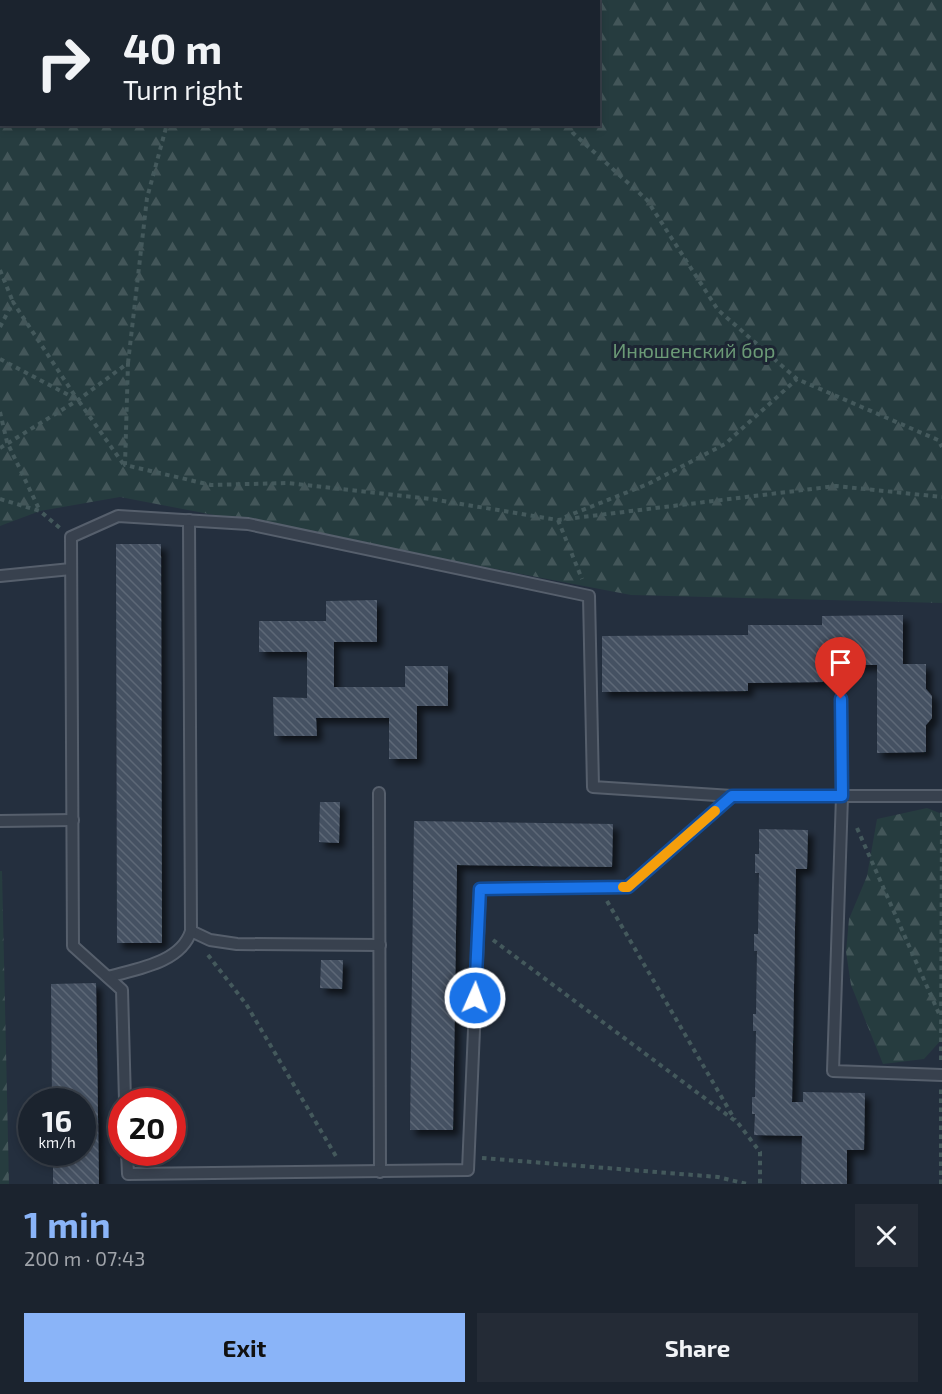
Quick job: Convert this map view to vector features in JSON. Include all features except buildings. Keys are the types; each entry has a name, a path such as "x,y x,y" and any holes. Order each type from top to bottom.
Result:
{"lane":[{"path":"126,1088 122,990 74,946 71,537 118,516 248,524 589,597 593,787 732,796 942,796"},
{"path":"108,977 166,958 183,947 190,931 189,520"},
{"path":"0,576 71,568"},
{"path":"841,699 842,796 833,1071 942,1075"},
{"path":"380,793 380,1172"},
{"path":"128,1166 128,1174 468,1170 480,889 628,887 732,796"},
{"path":"0,821 73,820"},
{"path":"190,931 210,940 237,944 380,945"},
{"path":"361,1172 361,1184"}],"path":[{"path":"125,465 128,363 147,198 166,126"},
{"path":"569,126 573,133 648,200 718,310 797,380 938,440 942,447"},
{"path":"0,270 14,302 78,400 125,465 211,485 288,483 431,499 558,520 836,486 942,497"},
{"path":"0,327 14,302"},
{"path":"0,359 78,400"},
{"path":"0,448 78,400 128,363"},
{"path":"558,520 648,484 725,444 797,380"},
{"path":"0,412 7,442 40,511"},
{"path":"0,435 7,442"},
{"path":"0,499 40,511 71,537"},
{"path":"558,520 589,597"},
{"path":"941,1184 942,796"},
{"path":"856,828 941,1020"},
{"path":"599,888 738,1124 760,1152 760,1184"},
{"path":"478,929 738,1124"},
{"path":"190,931 246,1004 345,1172"},
{"path":"468,1157 718,1177 747,1184"}],"green space":[{"name":"Инюшенский бор","path":"600,0 942,0 942,603 631,595 120,497 40,511 0,526 0,126 600,126"},
{"path":"927,808 942,814 942,1039 924,1059 883,1064 851,985 846,952 849,919 867,876 877,819"},
{"path":"0,871 2,871 9,1184 0,1184"}],"slow traffic":[{"path":"623,887 628,887 715,811"}],"route":[{"path":"475,998 480,889 628,887 732,796 842,796 841,699"}]}
